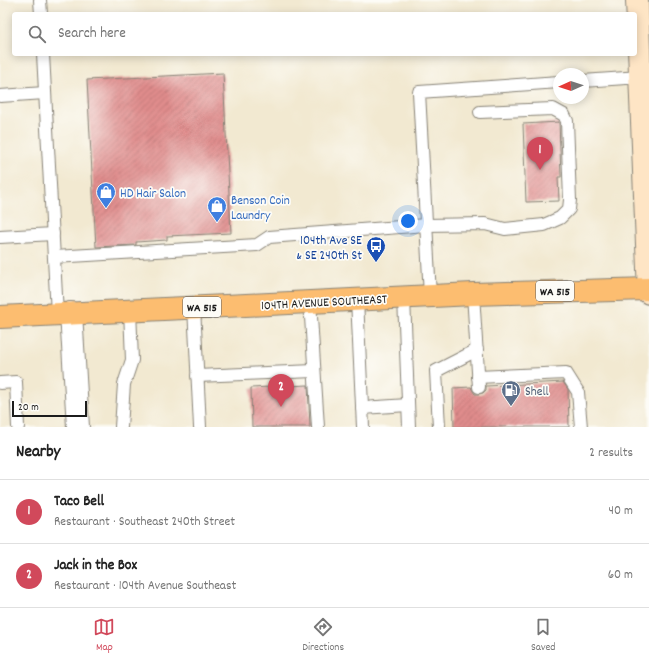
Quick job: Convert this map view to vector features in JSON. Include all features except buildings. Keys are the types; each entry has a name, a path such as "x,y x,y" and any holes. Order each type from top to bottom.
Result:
{"main road":[{"path":"637,0 640,77 646,133 649,293"},
{"name":"104TH AVENUE SOUTHEAST","path":"0,317 310,301 649,288"}],"street":[{"path":"64,313 78,427"}],"lane":[{"path":"40,0 41,12"},
{"path":"43,56 54,257 64,313"},
{"path":"589,81 640,77"},
{"path":"430,296 419,92 553,82"},
{"path":"0,96 45,93"},
{"path":"54,257 257,245 269,237 426,225 485,224 505,229 544,225 560,218 569,209 570,200 567,121 564,116 553,109 480,112"},
{"path":"0,237 53,234"},
{"path":"473,294 478,382 566,373 578,392 581,427"},
{"path":"404,297 410,427"},
{"path":"357,299 363,427"},
{"path":"310,301 318,427"},
{"path":"194,307 200,427"},
{"path":"121,427 124,384 132,360 130,310"},
{"path":"439,427 436,371 477,350"},
{"path":"197,376 314,371"},
{"path":"0,383 16,382 18,427"},
{"path":"362,408 408,405"}],"place":[{"name":"Taco Bell","path":"540,170"},
{"name":"HD Hair Salon","path":"106,209"},
{"name":"Benson Coin Laundry","path":"217,223"},
{"name":"104th Ave SE & SE 240th St","path":"376,263"},
{"name":"Jack in the Box","path":"281,407"},
{"name":"Shell","path":"511,407"}]}
